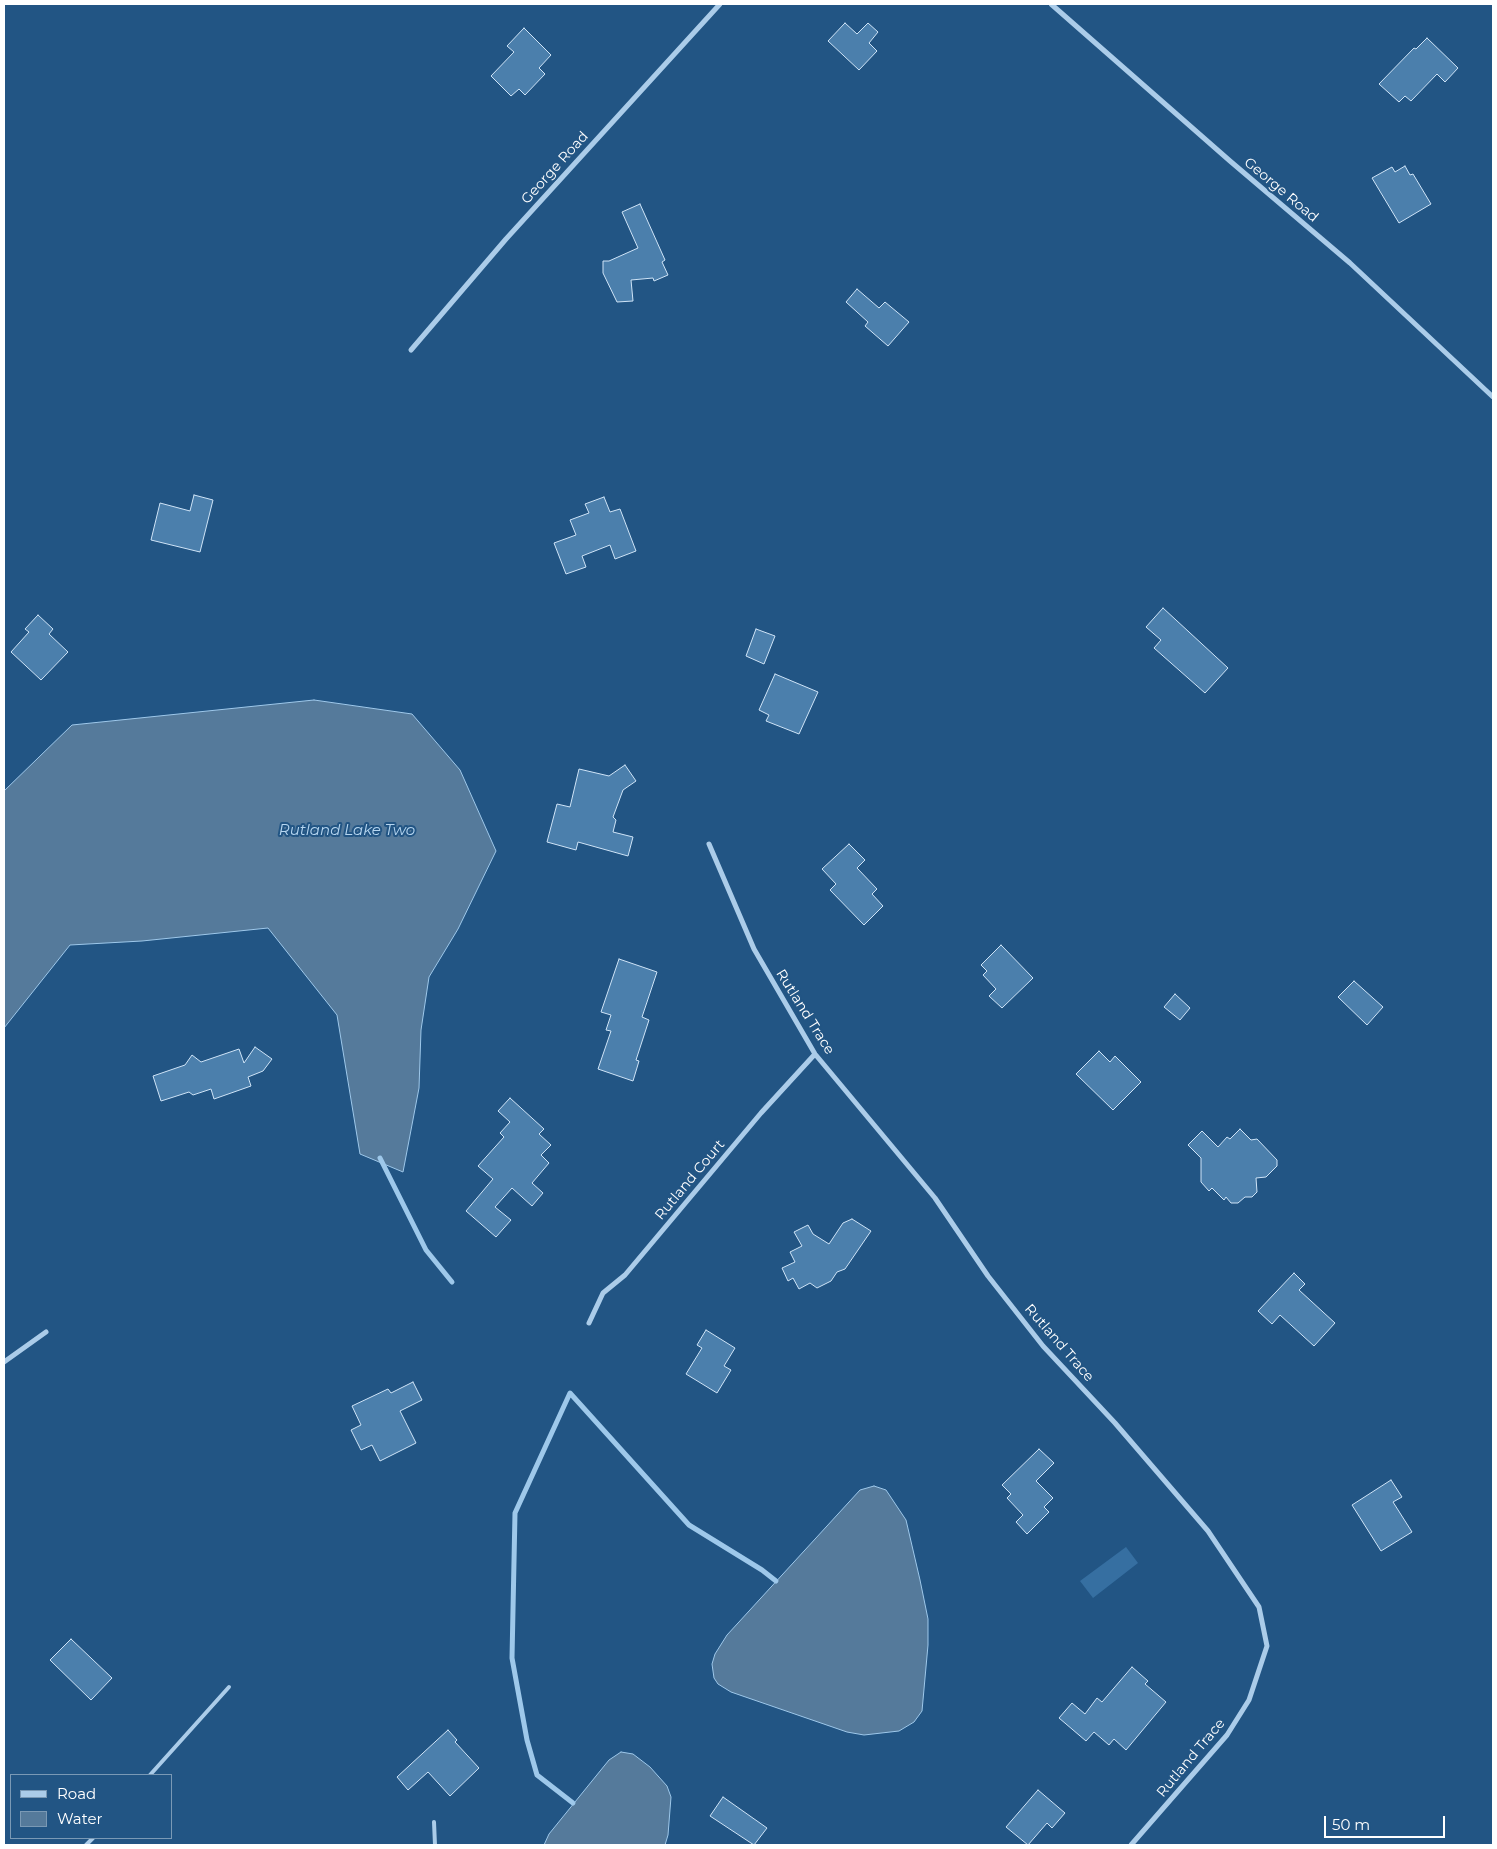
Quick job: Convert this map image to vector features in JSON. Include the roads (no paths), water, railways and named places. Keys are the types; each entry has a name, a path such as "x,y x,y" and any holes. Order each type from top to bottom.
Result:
{"street":[{"name":"George Road","path":"411,350 519,225 720,4"},
{"name":"George Road","path":"1051,4 1350,263 1493,397"},
{"name":"Rutland Trace","path":"709,844 754,949 815,1054 935,1198 988,1276 1043,1346 1116,1423 1208,1530 1259,1607 1267,1646 1249,1700 1227,1735 1131,1845"},
{"name":"Rutland Court","path":"589,1323 603,1293 625,1275 761,1113 815,1054"},
{"path":"4,1362 46,1332"}],"lane":[{"path":"151,1774 229,1687"},
{"path":"434,1822 435,1845"}],"water":[{"name":"Rutland Lake Two","path":"314,700 412,714 460,770 496,851 458,929 429,977 421,1030 419,1088 403,1172 360,1154 337,1015 268,928 142,941 70,945 4,1028 4,791 72,725"},
{"path":"874,1486 886,1490 906,1520 928,1619 928,1645 922,1711 914,1722 899,1731 864,1735 847,1732 731,1692 718,1684 714,1678 712,1664 715,1654 727,1635 860,1490"},
{"path":"621,1752 633,1754 650,1767 667,1786 671,1797 668,1835 665,1845 544,1845 549,1834 609,1760"}],"waterway":[{"path":"380,1158 426,1250 452,1282"},
{"path":"573,1803 537,1775 527,1740 512,1658 515,1513 570,1393 689,1525 762,1570 776,1581"}]}
